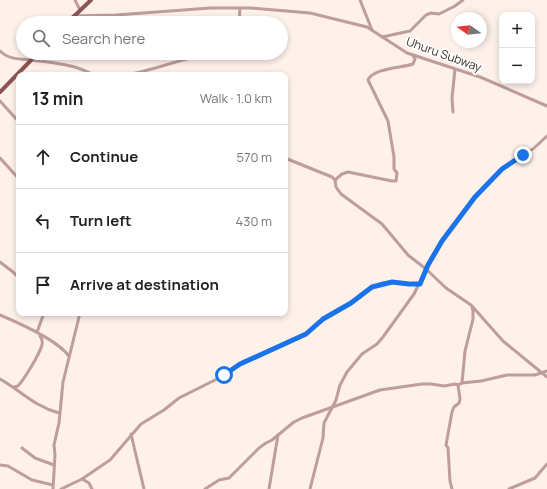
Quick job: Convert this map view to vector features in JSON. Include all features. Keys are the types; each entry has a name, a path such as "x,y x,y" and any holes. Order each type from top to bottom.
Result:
{"main road":[{"path":"73,16 90,0"},
{"path":"19,72 31,60"},
{"path":"0,92 16,75"}],"street":[{"path":"75,0 80,10"},
{"path":"360,0 372,30"},
{"path":"382,37 410,31 426,15 439,14 463,0"},
{"name":"Uhuru Subway","path":"73,16 116,15 195,8 240,8 306,12 362,26 372,30 412,54 480,77 547,106"},
{"path":"239,16 240,8"},
{"path":"1,53 16,59"},
{"path":"335,180 342,174 348,172 396,181 397,173 394,169 394,157 389,124 368,80 370,76 376,73 413,64 414,58 412,54"},
{"path":"31,60 66,65 88,72"},
{"path":"144,72 186,60"},
{"path":"453,112 452,98 455,69"},
{"path":"0,101 16,119"},
{"path":"310,489 323,438 324,423 336,400 343,378 347,372 362,354 377,344 383,337 420,284 426,269 445,237 478,193 504,167 533,149 547,136"},
{"path":"0,158 16,176"},
{"path":"288,159 322,172 335,180 338,191 380,221 408,255 426,269 446,288 471,305 503,341 547,377"},
{"path":"0,262 16,275"},
{"path":"61,489 82,479 112,458 131,434 145,421 164,410 176,400 192,390 224,375 240,364 306,334 323,319 351,303 370,288 392,282 420,284"},
{"path":"462,383 465,351 473,314 471,305"},
{"path":"0,315 38,333 62,348 69,356"},
{"path":"14,387 18,386 24,378 40,349 42,340 38,333 43,316"},
{"path":"53,489 54,445 59,423 59,413 65,374 79,316"},
{"path":"205,489 217,481 229,478 259,448 272,440 296,421 371,393 396,387 427,384 444,386 455,384 458,385 506,375 536,374 547,371"},
{"path":"0,378 40,406 59,413"},
{"path":"452,489 450,481 448,448 446,445 452,412 460,399 458,385"},
{"path":"131,434 144,489"},
{"path":"269,489 278,435"},
{"path":"22,448 34,458 54,465"},
{"path":"509,489 535,478 547,464"},
{"path":"0,465 8,466 32,480 53,484"},
{"path":"82,479 89,483 92,489"}],"route":[{"path":"224,375 240,364 306,334 330,314 356,300 372,287 392,282 401,284 420,284 428,265 437,252 442,241 475,197 502,169 523,155"}]}
